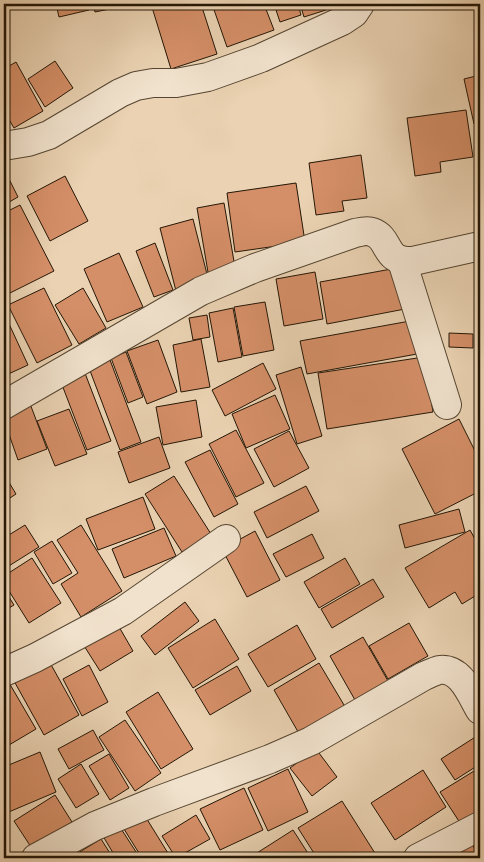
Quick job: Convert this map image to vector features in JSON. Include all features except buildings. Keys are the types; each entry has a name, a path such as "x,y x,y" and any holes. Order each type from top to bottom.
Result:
{"street":[{"path":"4,146 28,142 49,135 120,93 136,86 153,83 176,83 208,77 261,58 342,21 354,13 360,4"},
{"path":"4,405 201,291 255,268 355,233 370,231 379,236 389,252 402,261 413,261 480,246"},
{"path":"402,261 448,405"},
{"path":"4,672 35,658 123,611 226,539"},
{"path":"36,858 95,826 311,742 424,676 440,670 458,674 480,710"},
{"path":"418,858 480,826"}]}
